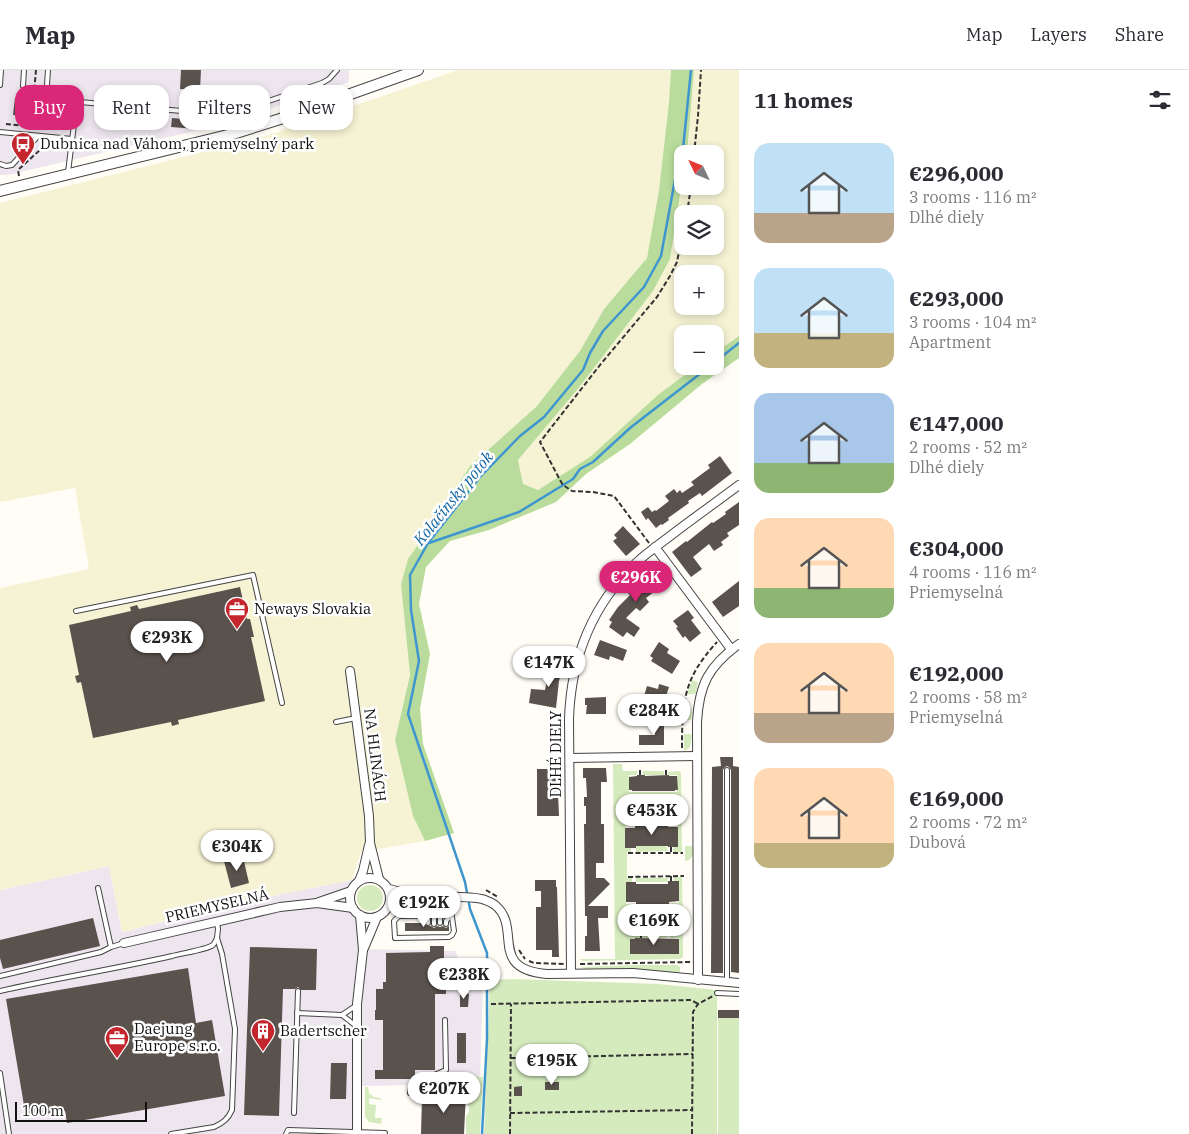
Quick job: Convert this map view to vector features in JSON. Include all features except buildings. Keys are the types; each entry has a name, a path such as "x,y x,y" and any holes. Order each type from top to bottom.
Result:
{"street":[{"path":"0,191 236,133 418,70"},
{"name":"DLHÉ DIELY","path":"572,973 569,720 573,679 581,647 597,614 612,591 633,566 654,548 739,485"},
{"path":"654,548 731,649"},
{"path":"698,980 698,702 704,684 716,664 739,644"},
{"name":"NA HLINÁCH","path":"350,671 369,816 370,843 379,879"},
{"path":"570,758 697,756"},
{"name":"NA HLINÁCH","path":"359,880 370,843"},
{"path":"365,878 379,879 389,889 389,906 386,911 377,917 371,918 360,915 350,903 351,891 354,885 359,880 365,878"},
{"path":"389,889 424,898"},
{"name":"PRIEMYSELNÁ","path":"124,943 273,908 317,903 351,891"},
{"path":"389,906 424,898 472,897 485,900 496,906 501,912 506,924 509,951 512,958 526,970 535,973 633,973 739,983"},
{"name":"PRIEMYSELNÁ","path":"317,903 353,908"},
{"path":"357,1133 357,1004 363,950 360,915"},
{"path":"363,950 377,917"}],"lane":[{"path":"0,85 1,70"},
{"path":"23,85 24,70"},
{"path":"47,85 48,70"},
{"path":"84,102 227,116 322,83 329,79 337,70"},
{"path":"68,175 73,130"},
{"path":"0,132 72,139"},
{"path":"0,164 12,165 38,136"},
{"path":"76,611 253,576 282,703"},
{"path":"336,722 356,718"},
{"path":"726,982 727,770"},
{"path":"98,888 111,947"},
{"path":"449,898 454,931 449,937 395,938 394,921 399,916 451,915"},
{"path":"446,924 451,915"},
{"path":"410,916 410,923"},
{"path":"417,916 417,923"},
{"path":"428,916 428,923"},
{"path":"434,916 434,924"},
{"path":"440,916 440,924"},
{"path":"0,991 193,951 214,944 217,938 217,922"},
{"path":"410,931 410,938"},
{"path":"418,931 418,937"},
{"path":"428,931 428,937"},
{"path":"434,931 434,937"},
{"path":"440,931 440,937"},
{"path":"446,932 446,937"},
{"path":"170,1134 214,1127 230,1116 232,1110 234,1029 222,954 217,938"},
{"path":"0,976 101,952 124,943"},
{"path":"294,1113 298,991"},
{"path":"717,993 739,994"},
{"path":"342,1015 357,1004"},
{"path":"297,1013 342,1015 357,1026"},
{"path":"410,1093 411,1085 446,1070 445,1020"},
{"path":"0,1073 9,1134"},
{"path":"286,1134 288,1130 385,1133"}],"path":[{"path":"35,85 36,70"},
{"path":"695,145 701,70"},
{"path":"6,124 15,125"},
{"path":"22,186 18,170 43,147 53,147"},
{"path":"654,548 614,496 572,491 563,485 540,442 600,365 657,297 670,276 678,255"},
{"path":"682,752 682,717 687,687 704,656 719,640"},
{"path":"640,770 640,775"},
{"path":"666,770 666,775"},
{"path":"671,847 671,853"},
{"path":"633,848 633,853"},
{"path":"628,853 684,853"},
{"path":"671,876 671,882"},
{"path":"628,877 684,876"},
{"path":"634,877 634,882"},
{"path":"486,890 496,894 500,899"},
{"path":"668,932 669,938"},
{"path":"641,938 641,933 684,932"},
{"path":"518,950 525,959 534,963 564,964"},
{"path":"577,964 694,962"},
{"path":"692,1134 693,1012 698,1004 717,993"},
{"path":"491,1004 691,1000 698,1004"},
{"path":"510,1134 511,1004"},
{"path":"511,1058 693,1054"},
{"path":"510,1113 692,1110"}],"shaded area":[{"path":"0,70 349,70 349,82 340,85 280,85 280,105 270,109 270,85 179,85 179,130 199,130 8,175 0,175"},
{"path":"458,70 671,70 659,190 647,258 604,309 580,351 536,407 470,466 408,559 401,584 410,675 395,740 413,816 425,841 361,852 352,880 247,901 122,932 109,866 0,890 0,588 89,569 75,488 0,502 0,203 263,137 283,130 353,130 353,106"},
{"path":"694,70 739,70 739,336 724,347 724,325 674,325 674,375 685,375 659,394 590,457 538,490 523,484 518,460 577,390 653,291 670,259 674,233 674,255 724,255 724,205 678,205 680,195 724,195 724,145 688,145"},
{"path":"109,866 122,932 247,901 352,880 362,949 456,951 462,981 483,981 480,1084 362,1086 358,1134 0,1134 0,890"}],"green space":[{"path":"671,70 694,70 688,145 674,145 674,195 680,195 678,205 674,205 674,233 670,259 653,291 577,390 518,460 523,484 538,490 590,457 659,394 685,375 715,375 630,444 586,474 556,502 489,530 450,541 426,567 419,604 430,654 420,709 423,744 454,833 425,841 413,816 395,740 410,675 401,584 408,559 470,466 536,407 580,351 604,309 647,258 659,190"},
{"path":"739,336 739,358 724,369 724,347"},
{"path":"692,680 698,682 696,693 687,694"},
{"path":"684,706 692,709 691,720 684,720"},
{"path":"684,734 691,734 692,736 690,747 684,752"},
{"path":"613,764 622,764 623,771 637,771 637,775 629,775 629,792 677,792 677,775 668,775 668,772 679,771 681,773 682,852 673,852 673,847 678,847 678,825 625,826 625,848 631,848 631,852 627,852 627,878 632,878 632,882 626,882 626,904 679,903 679,882 674,882 674,877 682,877 683,931 640,931 640,938 630,939 630,954 679,954 679,938 670,938 670,933 683,933 683,957 680,959 582,961 580,959 615,959"},
{"path":"643,771 664,771 664,775 642,775"},
{"path":"636,846 666,846 668,851 636,852"},
{"path":"685,846 693,847 693,854 691,858 685,861"},
{"path":"636,878 668,878 668,882 636,882"},
{"path":"370,885 379,889 383,898 379,907 370,911 361,907 357,898 361,889"},
{"path":"667,933 667,938 642,938 643,934"},
{"path":"677,965 680,967 680,973 637,969 584,969 582,967"},
{"path":"513,979 659,984 717,990 717,1134 484,1134 490,980"},
{"path":"718,1018 739,1018 739,1134 718,1134"},
{"path":"472,1076 483,1077 480,1134 466,1134 466,1116 469,1112 467,1104 468,1091 460,1090 459,1084 449,1083 449,1089 430,1089 429,1086 424,1086 424,1088 418,1087 441,1077 442,1081 471,1082"},
{"path":"365,1087 368,1087 369,1093 374,1097 382,1100 369,1098 369,1104 376,1105 375,1118 382,1118 381,1124 369,1122 365,1117"}],"waterway":[{"name":"Kolačínsky potok","path":"482,1134 487,1039 487,953 470,909 465,882 408,714 419,661 411,610 410,575 428,543 480,477 520,436 544,417 583,370 590,353 603,331 644,287 661,256 679,158 683,149 691,70"},
{"path":"724,355 739,343"},
{"path":"429,543 519,512 573,479 580,469 593,462 630,428 698,375"}],"place":[{"name":"Dubnica nad Váhom, priemyselný park","path":"23,165"},
{"name":"Neways Slovakia","path":"237,630"},
{"name":"Badertscher","path":"263,1052"},
{"name":"Daejung Europe s.r.o.","path":"117,1059"}]}
